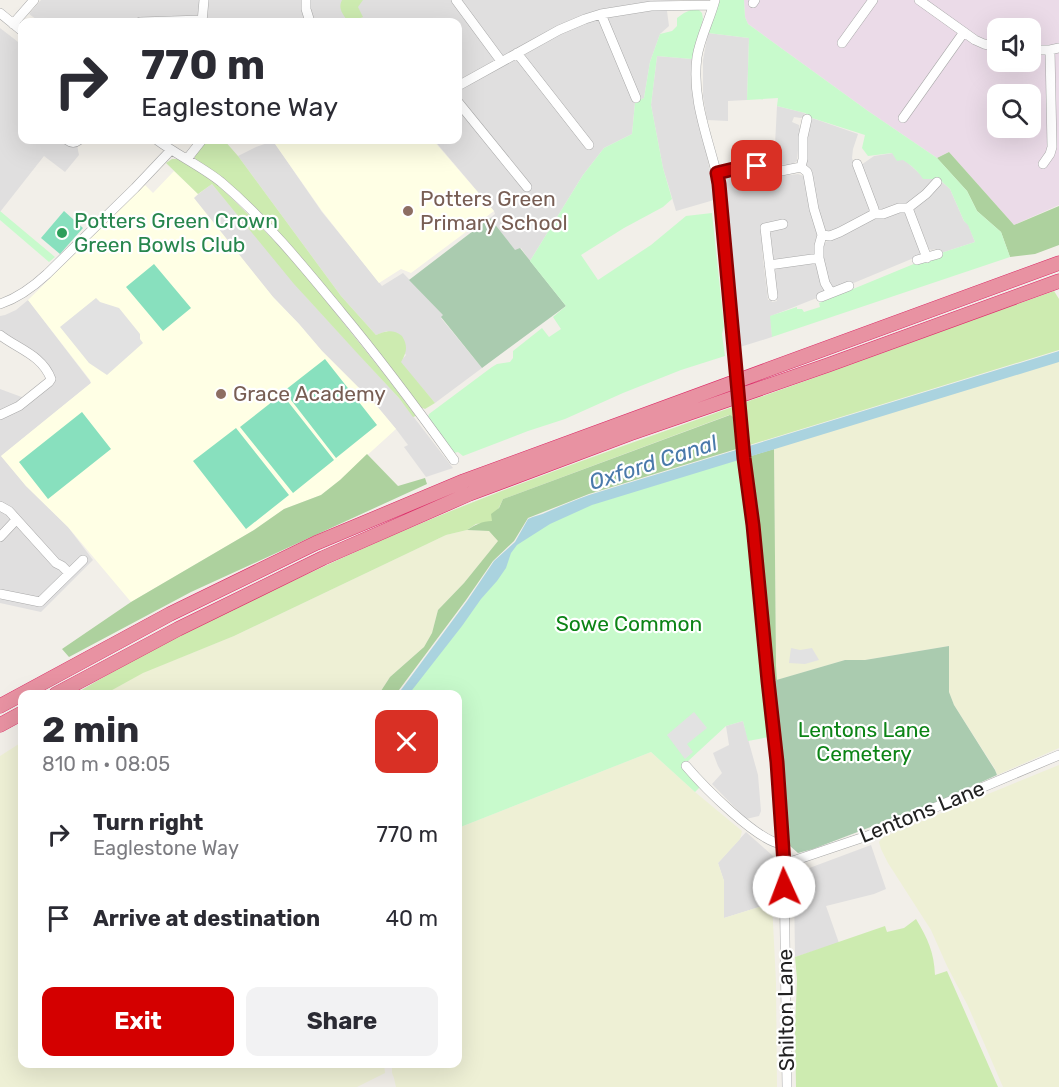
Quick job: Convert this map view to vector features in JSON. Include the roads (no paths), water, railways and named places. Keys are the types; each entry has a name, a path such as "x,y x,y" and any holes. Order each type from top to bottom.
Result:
{"highway":[{"path":"30,690 170,614 254,573 316,543 453,485 1059,263"},
{"path":"64,690 178,629 302,568 469,494 1059,281"},
{"path":"0,706 18,696"},
{"path":"0,725 18,715"}],"street":[{"path":"18,18 34,0"},
{"path":"202,18 204,0"},
{"path":"306,0 309,18"},
{"path":"456,0 501,61"},
{"path":"842,43 873,0"},
{"path":"919,0 964,32 987,45"},
{"path":"462,84 559,30 585,19 635,4 667,5 714,2"},
{"name":"Shilton Lane","path":"714,2 699,47 696,81 700,112 719,184 745,467 777,762 784,864 787,1087"},
{"path":"0,13 18,28"},
{"path":"601,14 636,98"},
{"path":"13,24 18,18"},
{"path":"903,118 964,32"},
{"path":"1043,164 1052,147 1055,49"},
{"path":"517,53 589,145"},
{"path":"462,107 526,187"},
{"path":"795,120 807,121 801,167"},
{"path":"163,144 220,181 289,250 377,357 454,460"},
{"path":"187,159 199,144"},
{"path":"0,304 21,294 42,279 171,150"},
{"path":"857,164 874,214"},
{"path":"717,173 750,166 782,171 801,167"},
{"path":"801,167 807,172 822,235 819,258 825,283 831,293"},
{"path":"822,235 830,236 840,232 874,214 908,208 937,182"},
{"path":"908,208 922,259 938,254"},
{"path":"773,296 765,228 783,224"},
{"path":"769,265 819,258"},
{"path":"821,297 849,286"},
{"path":"0,335 33,356 51,379 20,405 0,415"},
{"path":"0,506 9,511 56,563 69,573"},
{"path":"0,537 16,520"},
{"path":"0,594 40,602 82,560"},
{"name":"Lentons Lane","path":"784,864 870,834 1059,755"},
{"path":"686,766 731,811 761,836 770,842 782,844"}],"water":[{"path":"1059,351 1059,362 592,505 550,524 517,545 497,581 412,690 401,690 494,561 515,542 528,519 589,495"}],"place":[{"name":"Potters Green Primary School","path":"408,211"},
{"name":"Potters Green Crown Green Bowls Club","path":"62,233"},
{"name":"Grace Academy","path":"221,394"}],"water label":[{"name":"Oxford Canal","path":"653,462"}],"park label":[{"name":"Sowe Common","path":"629,624"},
{"name":"Lentons Lane Cemetery","path":"864,742"}]}
